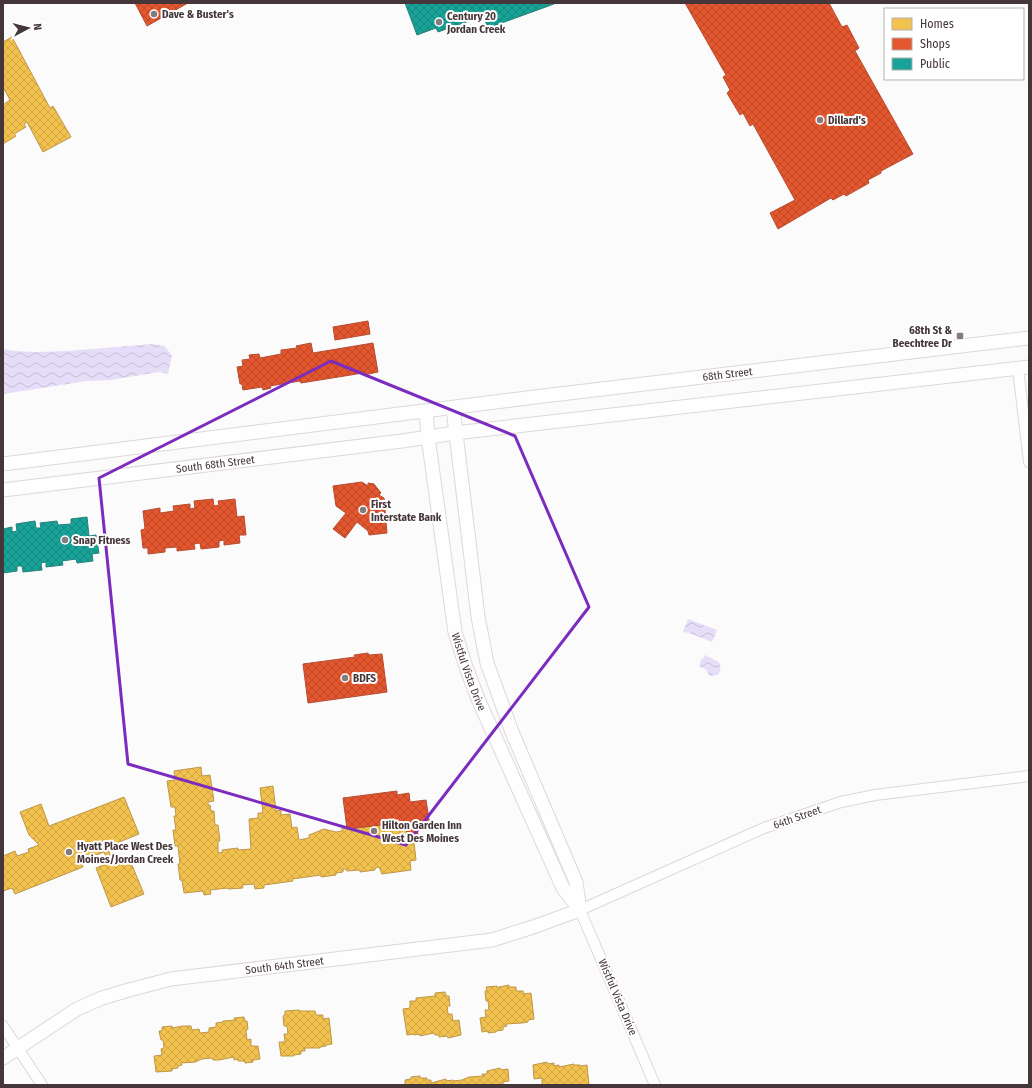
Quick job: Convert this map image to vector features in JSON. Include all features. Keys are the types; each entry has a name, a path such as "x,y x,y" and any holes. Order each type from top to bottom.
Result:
{"street":[{"name":"68th Street","path":"426,411 1029,338"},
{"path":"428,437 1023,368 1029,462"},
{"name":"Wistful Vista Drive","path":"452,408 478,617 487,663 512,732 576,882 580,910"},
{"name":"Wistful Vista Drive","path":"426,411 428,437 454,625 466,666 478,699 563,888 580,910 655,1085"},
{"path":"3,464 426,411"},
{"name":"South 68th Street","path":"3,490 428,437"},
{"name":"64th Street","path":"580,910 764,828 841,802 875,795 1029,776"},
{"name":"South 64th Street","path":"3,1058 78,1009 102,998 171,979 492,940 580,910"},
{"path":"3,1026 42,1085"}],"highlighted area":[{"path":"331,361 515,436 589,607 406,845 128,764 99,478"}],"water":[{"path":"153,344 164,346 172,355 168,374 159,372 111,380 87,381 3,394 3,349 27,352 51,352"},
{"path":"688,619 717,630 712,642 687,632 683,632"},
{"path":"705,655 719,662 720,672 718,675 710,676 705,669 699,666"}],"building: Homes":[{"path":"12,37 50,108 53,106 71,137 43,152 27,122 24,124 26,127 14,134 16,136 3,144 3,105 10,100 3,87 3,42"},
{"name":"Hilton Garden Inn West Des Moines","path":"201,767 202,776 210,775 214,801 208,802 208,805 210,805 211,811 214,811 215,825 218,825 220,841 218,841 218,853 223,852 222,850 238,848 238,850 251,849 249,819 258,818 258,813 263,813 260,788 273,786 276,811 281,810 281,815 290,814 292,828 297,827 299,840 309,838 309,835 324,829 336,832 342,831 342,828 347,829 398,823 398,829 406,828 408,843 414,842 416,860 410,861 411,870 382,874 379,867 375,868 375,870 360,872 360,870 347,871 346,869 343,869 343,872 336,873 336,875 321,877 321,875 292,879 293,881 264,885 264,888 255,889 254,884 242,885 243,888 210,890 211,894 204,895 203,891 184,893 182,880 180,880 178,846 175,846 173,830 176,830 174,816 176,816 175,807 171,807 167,781 175,780 174,771"},
{"name":"Hyatt Place West Des Moines/Jordan Creek","path":"124,797 139,834 107,847 114,864 129,858 144,894 111,907 96,868 109,863 104,852 81,861 83,867 15,894 12,888 3,891 3,856 15,851 17,856 29,852 28,849 39,845 29,835 20,812 41,804 49,826"},
{"path":"509,985 509,987 516,987 516,991 523,991 524,994 531,993 534,1019 528,1020 528,1022 506,1024 507,1026 503,1027 503,1030 496,1032 482,1032 480,1018 486,1017 485,1010 489,1010 488,1001 486,1001 486,987 497,986 497,988"},
{"path":"445,992 446,996 449,996 450,1006 447,1006 448,1014 452,1014 453,1021 459,1020 461,1035 448,1038 447,1036 439,1037 439,1035 435,1035 434,1033 420,1036 420,1034 407,1035 403,1009 410,1008 410,1001 416,1001 416,998 435,996 435,993"},
{"path":"285,1011 315,1011 316,1015 323,1015 323,1019 329,1018 332,1044 320,1048 305,1048 305,1051 301,1051 301,1054 294,1056 281,1056 279,1042 285,1042 284,1034 288,1034 287,1026 284,1026 283,1016 285,1015"},
{"path":"244,1017 245,1021 247,1021 247,1040 251,1039 251,1046 258,1046 260,1059 245,1063 245,1061 238,1061 238,1059 234,1060 234,1057 219,1060 213,1060 212,1058 202,1059 196,1062 181,1063 182,1065 178,1066 178,1068 172,1069 172,1071 156,1072 154,1056 162,1055 161,1049 164,1048 163,1040 161,1040 159,1031 162,1031 162,1027 172,1026 172,1028 191,1026 192,1030 199,1029 200,1033 209,1032 209,1028 216,1027 216,1023"},
{"path":"547,1062 547,1064 554,1063 554,1066 559,1065 559,1067 574,1064 581,1066 587,1065 589,1085 542,1085 542,1078 534,1079 533,1065"},
{"path":"500,1068 501,1070 508,1069 509,1081 503,1082 503,1085 405,1085 405,1080 411,1079 411,1077 420,1076 420,1078 427,1078 427,1080 431,1080 431,1083 446,1079 446,1081 453,1081 462,1080 469,1077 483,1076 482,1074 487,1074 487,1071"}],"building: Shops":[{"name":"Dave & Buster's","path":"135,3 188,3 147,26"},
{"name":"Dillard's","path":"685,3 829,3 842,27 847,25 859,48 855,51 913,154 881,171 881,173 868,180 869,183 846,196 844,194 833,200 831,198 778,229 770,213 795,200 753,124 750,126 743,113 740,115 727,93 730,90 723,77 726,75"},
{"path":"368,321 370,334 335,340 333,327"},
{"path":"311,343 313,353 373,343 378,372 301,383 300,381 270,386 271,388 263,390 262,387 243,390 242,384 240,384 237,367 243,366 242,360 250,359 249,355 259,354 260,358 281,354 281,350 297,348 296,346"},
{"name":"First Interstate Bank","path":"362,482 368,486 368,483 374,484 381,493 379,495 384,498 387,533 369,535 368,531 357,522 345,538 333,529 346,513 336,506 333,486"},
{"path":"213,499 214,506 219,505 218,501 235,499 237,517 244,516 246,535 239,535 240,543 224,545 224,540 219,541 219,547 201,549 200,543 194,544 195,549 177,551 177,547 165,548 165,552 148,554 148,548 143,548 141,530 145,529 143,511 160,508 160,513 174,511 173,506 190,504 190,509 195,508 194,501"},
{"name":"BDFS","path":"368,653 369,655 382,654 387,692 308,703 303,664 355,657 354,655"},
{"path":"397,791 397,795 409,793 410,802 426,800 430,826 417,828 419,841 408,843 406,828 398,829 398,823 347,829 343,798"}],"building: Public":[{"name":"Century 20 Jordan Creek","path":"405,3 554,4 488,28 483,16 438,32 436,28 417,35"},
{"path":"87,517 89,536 96,535 99,553 92,554 93,561 77,563 76,559 62,561 63,565 46,567 46,562 41,563 42,570 23,572 22,566 17,566 17,571 3,573 3,529 12,527 12,532 17,531 16,524 35,521 36,528 41,528 40,523 57,521 58,525 71,524 71,519"}],"place":[{"name":"Dave & Buster's","path":"154,14"},
{"name":"Century 20 Jordan Creek","path":"439,22"},
{"name":"Dillard's","path":"820,120"},
{"name":"68th St & Beechtree Dr","path":"960,336"},
{"name":"First Interstate Bank","path":"363,510"},
{"name":"Snap Fitness","path":"65,540"},
{"name":"BDFS","path":"345,678"},
{"name":"Hilton Garden Inn West Des Moines","path":"374,831"},
{"name":"Hyatt Place West Des Moines/Jordan Creek","path":"69,852"}]}
